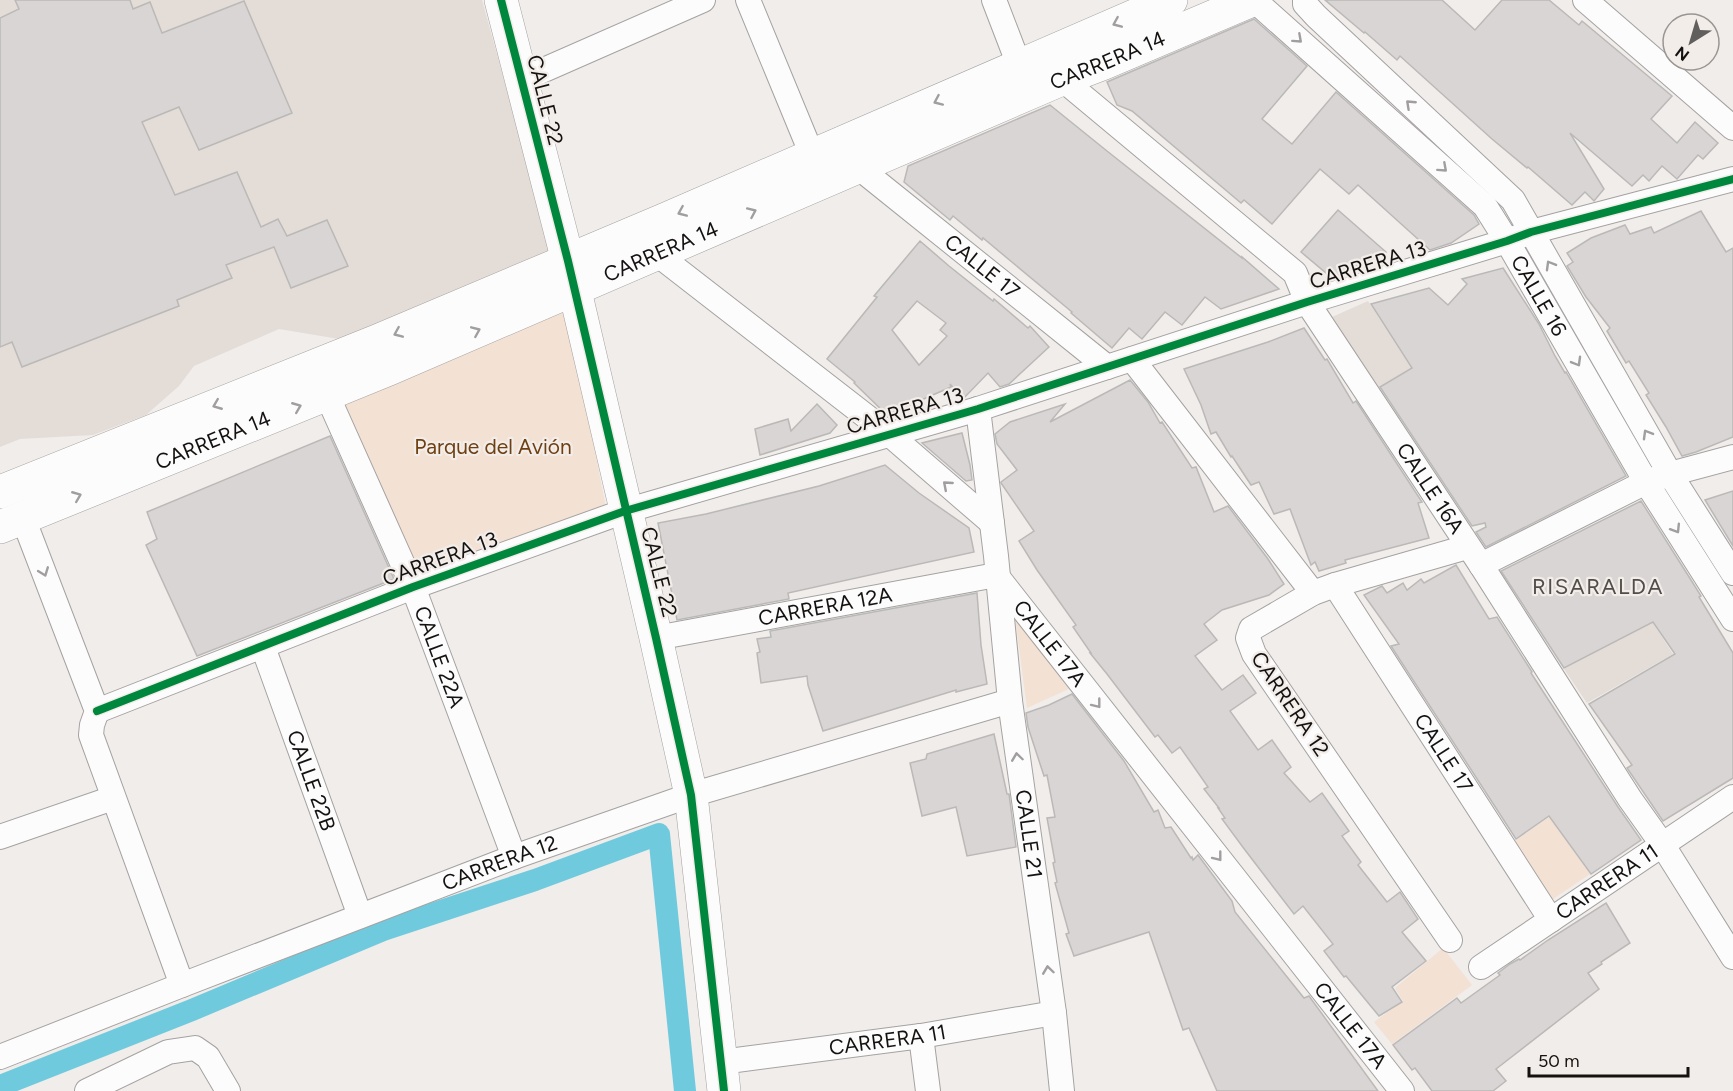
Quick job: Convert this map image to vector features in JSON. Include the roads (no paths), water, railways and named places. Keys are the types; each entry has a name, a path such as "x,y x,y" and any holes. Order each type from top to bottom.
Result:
{"main road":[{"name":"CALLE 22","path":"501,0 571,275 691,795 723,1077"},
{"name":"CARRERA 14","path":"11,522 327,394 812,155 1171,0"},
{"name":"CARRERA 14","path":"0,492 343,355 571,275 657,254 1062,79 1253,0"}],"street":[{"path":"521,80 704,0"},
{"path":"748,0 812,155"},
{"path":"994,0 1019,65"},
{"name":"CALLE 16","path":"1253,0 1485,206 1646,482 1733,619"},
{"name":"CALLE 16","path":"1305,0 1305,4 1316,16 1513,200 1670,474 1733,573"},
{"path":"1585,0 1733,128"},
{"name":"CALLE 16A","path":"1062,79 1294,273 1307,302 1630,799 1662,844 1733,957"},
{"name":"CALLE 17","path":"858,167 1107,366"},
{"name":"CARRERA 13","path":"97,711 413,587 625,511 978,409 1531,232 1731,184"},
{"path":"657,254 889,434 992,523"},
{"name":"CALLE 17","path":"1132,359 1324,589 1551,920"},
{"name":"CALLE 22A","path":"327,394 413,587 514,857"},
{"path":"978,409 996,575"},
{"name":"CARRERA 12","path":"1450,940 1254,654 1248,638 1251,629 1324,589 1474,556 1646,482 1733,457"},
{"path":"11,522 97,711 91,735 182,985"},
{"name":"CARRERA 12A","path":"656,638 996,575"},
{"name":"CALLE 21","path":"996,575 1010,701 1054,1012 1062,1091"},
{"name":"CALLE 17A","path":"996,575 1402,1091"},
{"name":"CALLE 22B","path":"263,647 360,916"},
{"name":"CARRERA 12","path":"0,1057 514,857 691,795 1010,701"},
{"name":"CARRERA 11","path":"1481,967 1733,797"},
{"path":"0,837 113,798"},
{"name":"CARRERA 11","path":"723,1077 921,1036 1054,1012"},
{"path":"921,1036 928,1091"},
{"path":"87,1091 168,1053 195,1048 208,1057 228,1091"}],"waterway":[{"path":"0,1086 192,1010 383,930 535,880 659,834 685,1091"}],"district":[{"name":"RISARALDA","path":"1598,586"}],"park label":[{"name":"Parque del Avión","path":"493,447"}]}
